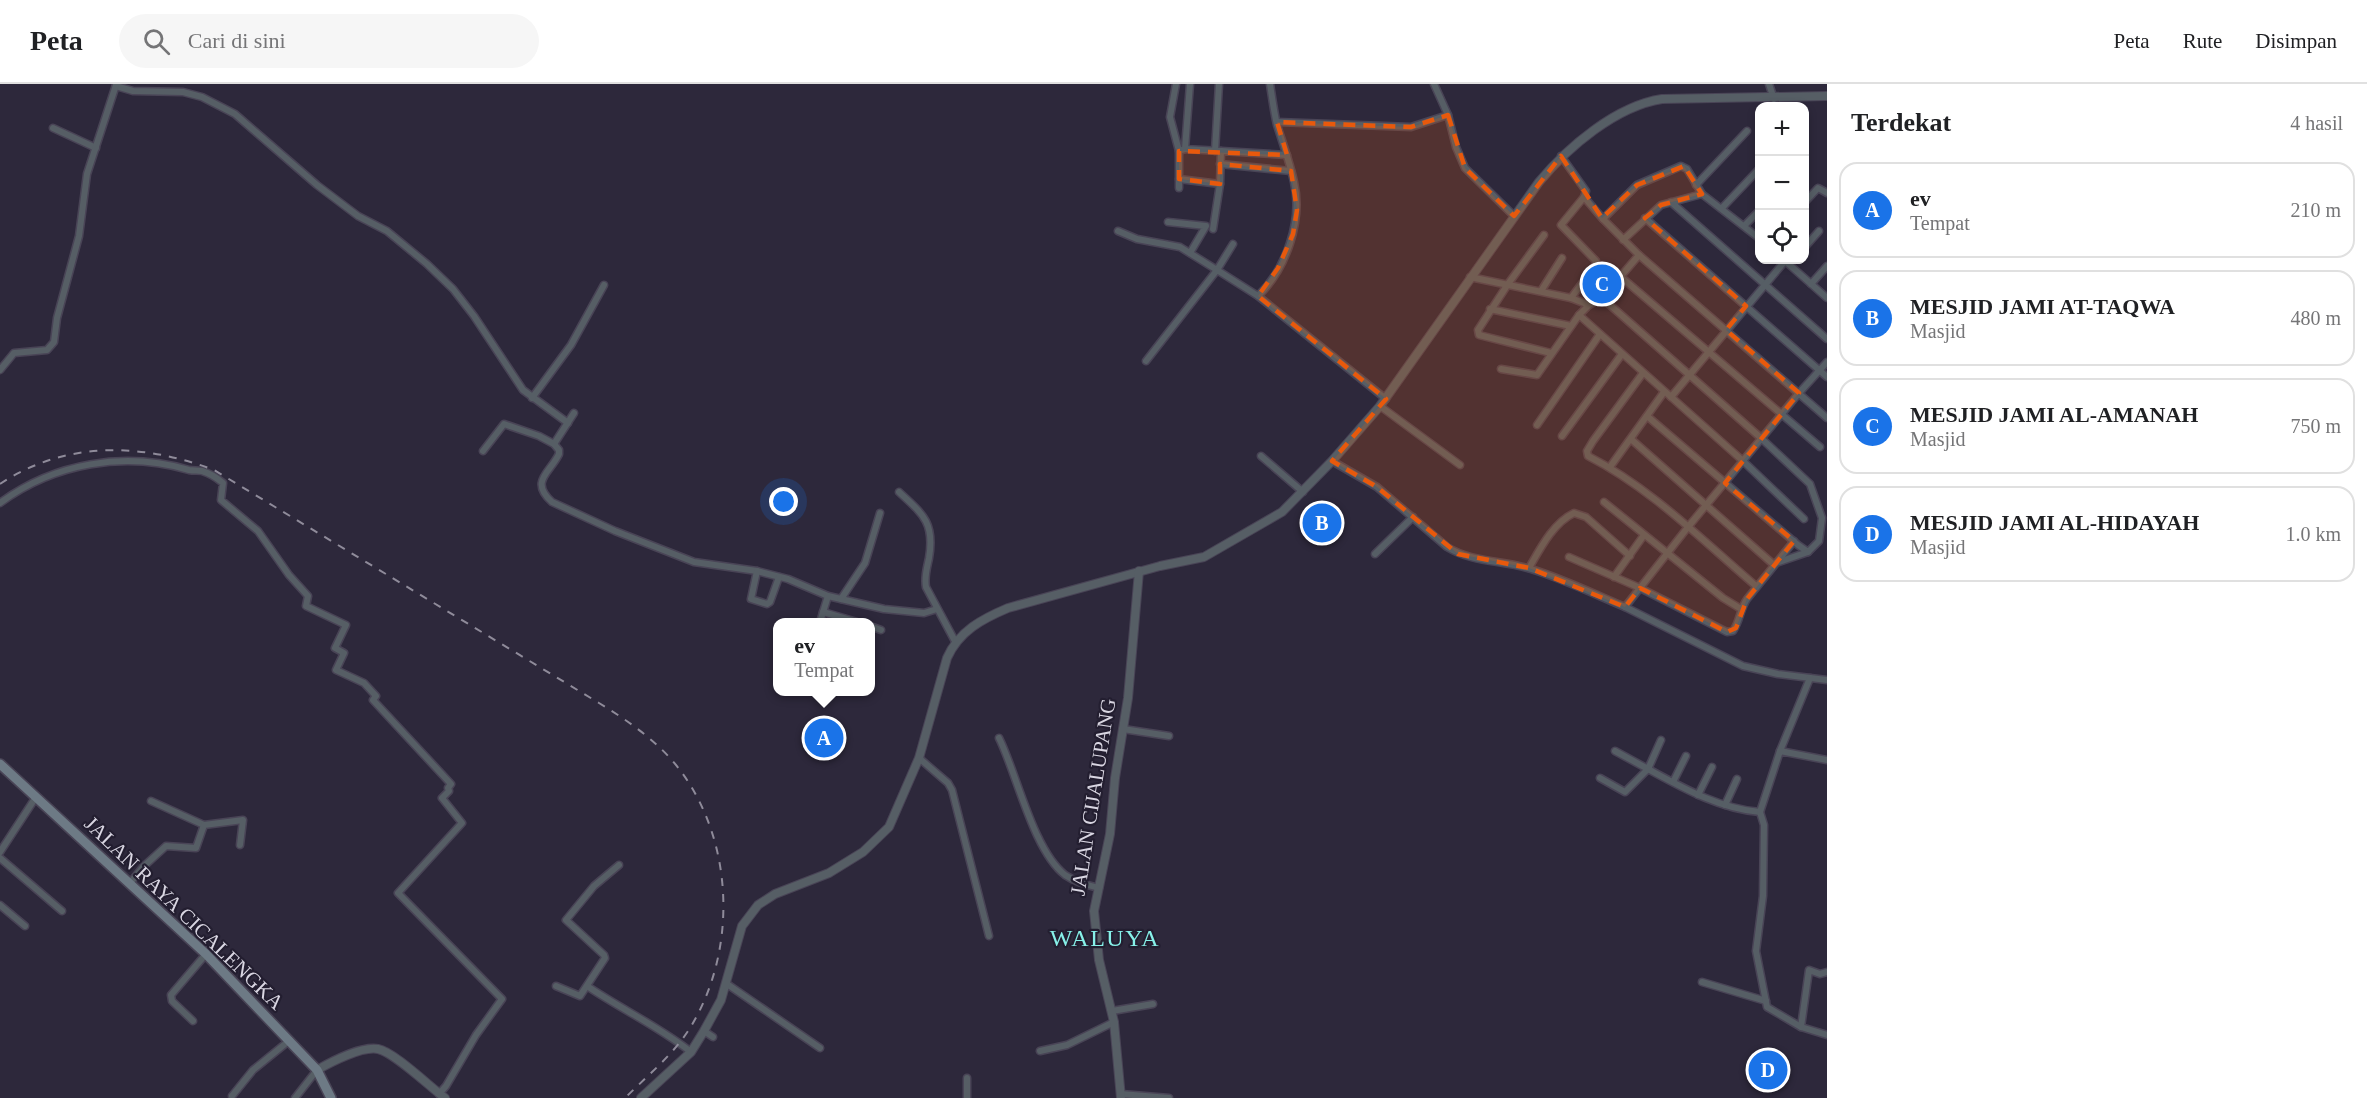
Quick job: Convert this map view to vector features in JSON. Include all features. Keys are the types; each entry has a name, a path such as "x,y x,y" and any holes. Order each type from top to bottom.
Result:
{"main road":[{"name":"JALAN RAYA CICALENGKA","path":"0,764 206,954 317,1070 332,1098"}],"street":[{"path":"1176,84 1170,117 1182,150"},
{"path":"1179,188 1190,84"},
{"path":"1213,229 1220,184 1219,84"},
{"path":"1258,296 1287,252 1293,234 1296,210 1295,184 1276,122 1270,84"},
{"path":"1434,84 1448,115 1456,147 1465,168 1514,216"},
{"path":"1769,84 1774,99"},
{"path":"0,370 14,353 47,350 54,342 57,318 79,236 87,174 116,85 133,91 183,92 210,100 235,114 317,185 358,216 387,231 428,264 460,298 523,390 568,423"},
{"path":"641,1098 691,1052 705,1031 727,984 742,926 758,904 774,894 829,873 863,852 884,834 895,817 919,758 948,658 956,643 977,623 1008,608 1214,553 1245,532 1276,516 1303,492 1386,399 1470,277 1539,182 1561,156 1622,113 1651,101 1827,96"},
{"path":"1276,122 1411,127 1448,115"},
{"path":"53,129 96,148"},
{"path":"1696,185 1747,131"},
{"path":"1182,150 1287,155"},
{"path":"1561,156 1585,188 1584,197 1562,225 1595,259 1596,263 1571,298"},
{"path":"1220,164 1291,171"},
{"path":"1603,219 1637,185 1678,166 1687,169 1702,194 1755,234"},
{"path":"1722,208 1755,173"},
{"path":"1179,179 1220,184"},
{"path":"1809,198 1818,188 1827,193"},
{"path":"1623,240 1661,205 1702,194"},
{"path":"1584,197 1639,255 1827,418"},
{"path":"1671,202 1827,339"},
{"path":"1745,225 1755,215"},
{"path":"1645,218 1827,377"},
{"path":"1168,222 1206,226 1190,253"},
{"path":"1119,231 1137,239 1180,247 1190,253 1258,296 1386,399"},
{"path":"1809,242 1819,231"},
{"path":"1544,235 1478,328 1479,335 1551,353"},
{"path":"1146,361 1217,270 1233,244"},
{"path":"1501,369 1537,375 1580,315 1589,305 1602,298 1639,255"},
{"path":"1541,291 1562,258"},
{"path":"1671,397 1764,285 1785,264"},
{"path":"1791,264 1827,298"},
{"path":"1811,284 1827,266"},
{"path":"1470,277 1571,298 1589,305"},
{"path":"1621,277 1707,353 1820,447"},
{"path":"532,398 571,345 604,285"},
{"path":"1602,298 1810,484 1822,518 1820,541 1808,552 1773,564"},
{"path":"1490,309 1571,326"},
{"path":"1580,315 1743,461 1804,519"},
{"path":"1537,425 1600,334"},
{"path":"1562,436 1622,354"},
{"path":"1625,607 1761,438 1827,362"},
{"path":"1643,373 1587,451 1588,456 1610,467 1688,527 1756,586"},
{"path":"1610,467 1632,440 1664,392"},
{"path":"1380,406 1460,465"},
{"path":"554,444 574,413"},
{"path":"1647,416 1808,552"},
{"path":"483,451 504,424 539,436 554,444 559,450 547,468 541,487 552,502 615,531 694,562 779,577 798,582 828,596 884,609 924,613 937,609"},
{"path":"1632,440 1773,564"},
{"path":"1261,456 1303,492"},
{"path":"0,503 35,481 74,467 135,460 156,461 202,471 223,483 221,500 258,531 289,575 308,596 306,606 346,625 335,648 345,653 336,670 364,683 376,696 373,700 451,784 449,791 442,798 462,823 398,892 502,999 476,1035 442,1096 388,1054 375,1048 333,1061 317,1070 295,1098"},
{"path":"1332,461 1377,487 1458,554 1482,561 1529,568 1560,579 1625,607 1743,666 1778,674 1827,680"},
{"path":"899,492 922,513 928,523 930,546 925,583 956,643"},
{"path":"1604,502 1723,598 1741,609"},
{"path":"841,599 865,563 880,513"},
{"path":"1529,568 1558,525 1574,513 1586,517 1630,555"},
{"path":"1375,554 1413,518"},
{"path":"1614,577 1644,535"},
{"path":"1569,557 1640,588 1727,632 1736,628 1741,609 1756,586 1794,541"},
{"path":"757,572 751,599 767,604 770,602 779,577"},
{"name":"JALAN CIJALUPANG","path":"1121,1096 1114,1022 1096,942 1094,911 1110,834 1139,572"},
{"path":"821,618 828,596"},
{"path":"823,612 843,618"},
{"path":"875,628 881,630"},
{"path":"1810,678 1780,751 1760,812 1764,825 1763,896 1756,951 1767,1007 1801,1027 1827,1035"},
{"path":"1123,729 1168,736"},
{"path":"999,738 1020,795 1047,853 1067,876 1076,882 1099,888"},
{"path":"1600,778 1625,792 1648,769 1661,740"},
{"path":"1615,751 1698,795 1745,811 1760,812"},
{"path":"1780,751 1827,760"},
{"path":"1673,782 1686,756"},
{"path":"919,758 948,783 952,790 989,936"},
{"path":"1698,795 1712,767"},
{"path":"1725,805 1737,779"},
{"path":"0,852 36,797"},
{"path":"151,801 204,825 243,820 240,844"},
{"path":"130,883 143,867 166,846 196,848 204,825"},
{"path":"0,858 62,911"},
{"path":"556,986 579,996 605,956 567,919 594,886 619,865"},
{"path":"0,905 25,926"},
{"path":"193,1021 172,1001 171,995 206,954"},
{"path":"1801,1027 1808,972 1810,969 1820,974 1827,972"},
{"path":"1702,982 1766,1001"},
{"path":"727,984 820,1048"},
{"path":"587,986 617,1006 663,1030 691,1052"},
{"path":"1112,1011 1153,1004"},
{"path":"1040,1052 1067,1045 1114,1022"},
{"path":"705,1031 713,1037"},
{"path":"232,1096 253,1070 290,1040"},
{"path":"967,1078 968,1098"},
{"path":"1121,1096 1169,1098"}],"highlighted area":[{"path":"1448,115 1465,168 1514,216 1561,156 1602,218 1637,185 1684,166 1702,194 1661,205 1645,218 1746,306 1726,330 1799,393 1725,483 1794,541 1747,599 1736,628 1727,632 1640,588 1625,607 1529,568 1458,554 1377,487 1332,461 1386,399 1258,296 1278,268 1293,234 1297,210 1291,171 1220,164 1220,184 1179,179 1179,151 1287,155 1277,122 1411,127"}],"railway":[{"path":"0,484 51,459 105,450 160,455 214,470 609,709 655,743 671,759 692,788 708,820 718,854 723,890 723,926 717,962 706,996 690,1028 668,1056 625,1098"}],"place":[{"name":"MESJID JAMI AL-AMANAH","path":"1602,284"},
{"name":"MESJID JAMI AT-TAQWA","path":"1322,523"},
{"name":"ev","path":"824,738"},
{"name":"MESJID JAMI AL-HIDAYAH","path":"1768,1070"}],"district":[{"name":"WALUYA","path":"1105,938"}]}
